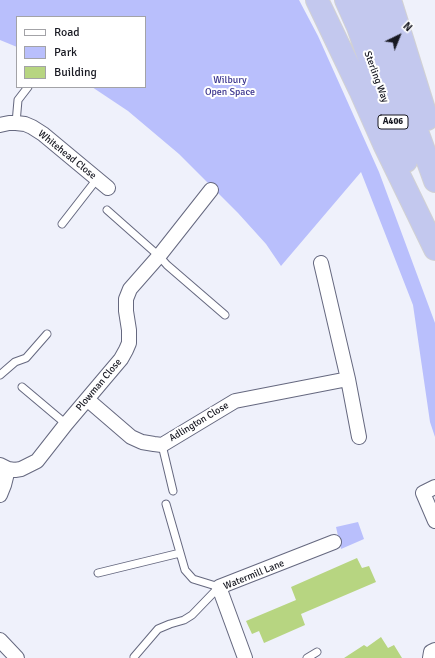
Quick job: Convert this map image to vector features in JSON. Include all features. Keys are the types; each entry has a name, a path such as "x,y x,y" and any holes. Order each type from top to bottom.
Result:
{"highway":[{"path":"316,0 435,249"},
{"name":"Sterling Way","path":"346,0 358,27 435,245"},
{"name":"Sterling Way","path":"368,0 435,181"},
{"path":"390,0 435,147"}],"street":[{"name":"Whitehead Close","path":"0,125 16,123 25,124 32,127 43,134 108,188"},
{"name":"Plowman Close","path":"4,467 15,470 21,469 37,461 121,359 129,343 126,299 130,288 159,256 211,190"},
{"path":"321,263 360,437"},
{"name":"Adlington Close","path":"88,400 131,437 142,442 162,445 235,401 348,380"},
{"path":"0,495 4,485 4,467"},
{"path":"435,487 423,493 435,521"},
{"name":"Watermill Lane","path":"243,658 219,587 334,542"},
{"path":"0,640 17,658"},
{"path":"430,658 431,652 435,650"}],"lane":[{"path":"16,123 18,100 27,88"},
{"path":"62,224 97,179"},
{"path":"107,210 159,256 170,268 225,315"},
{"path":"0,375 15,362 26,358 47,334"},
{"path":"22,387 66,424"},
{"path":"162,445 173,491"},
{"path":"134,657 158,629 184,620 192,615 219,587 193,579 185,570 166,504"},
{"path":"98,573 180,553"},
{"path":"308,658 317,652"}],"green space":[{"name":"Wilbury Open Space","path":"0,0 299,0 318,36 379,172 435,323 435,437 430,422 413,305 361,172 281,266 266,244 238,213 179,154 128,111 94,88 146,88 146,16 16,16 16,47 0,40"},
{"path":"358,522 364,539 341,549 336,527"}],"building":[{"path":"357,558 362,568 369,566 376,582 301,614 305,625 264,643 259,631 252,634 246,621 296,600 291,587"},
{"path":"381,637 388,648 394,645 402,658 344,658 364,645 367,647"}]}
